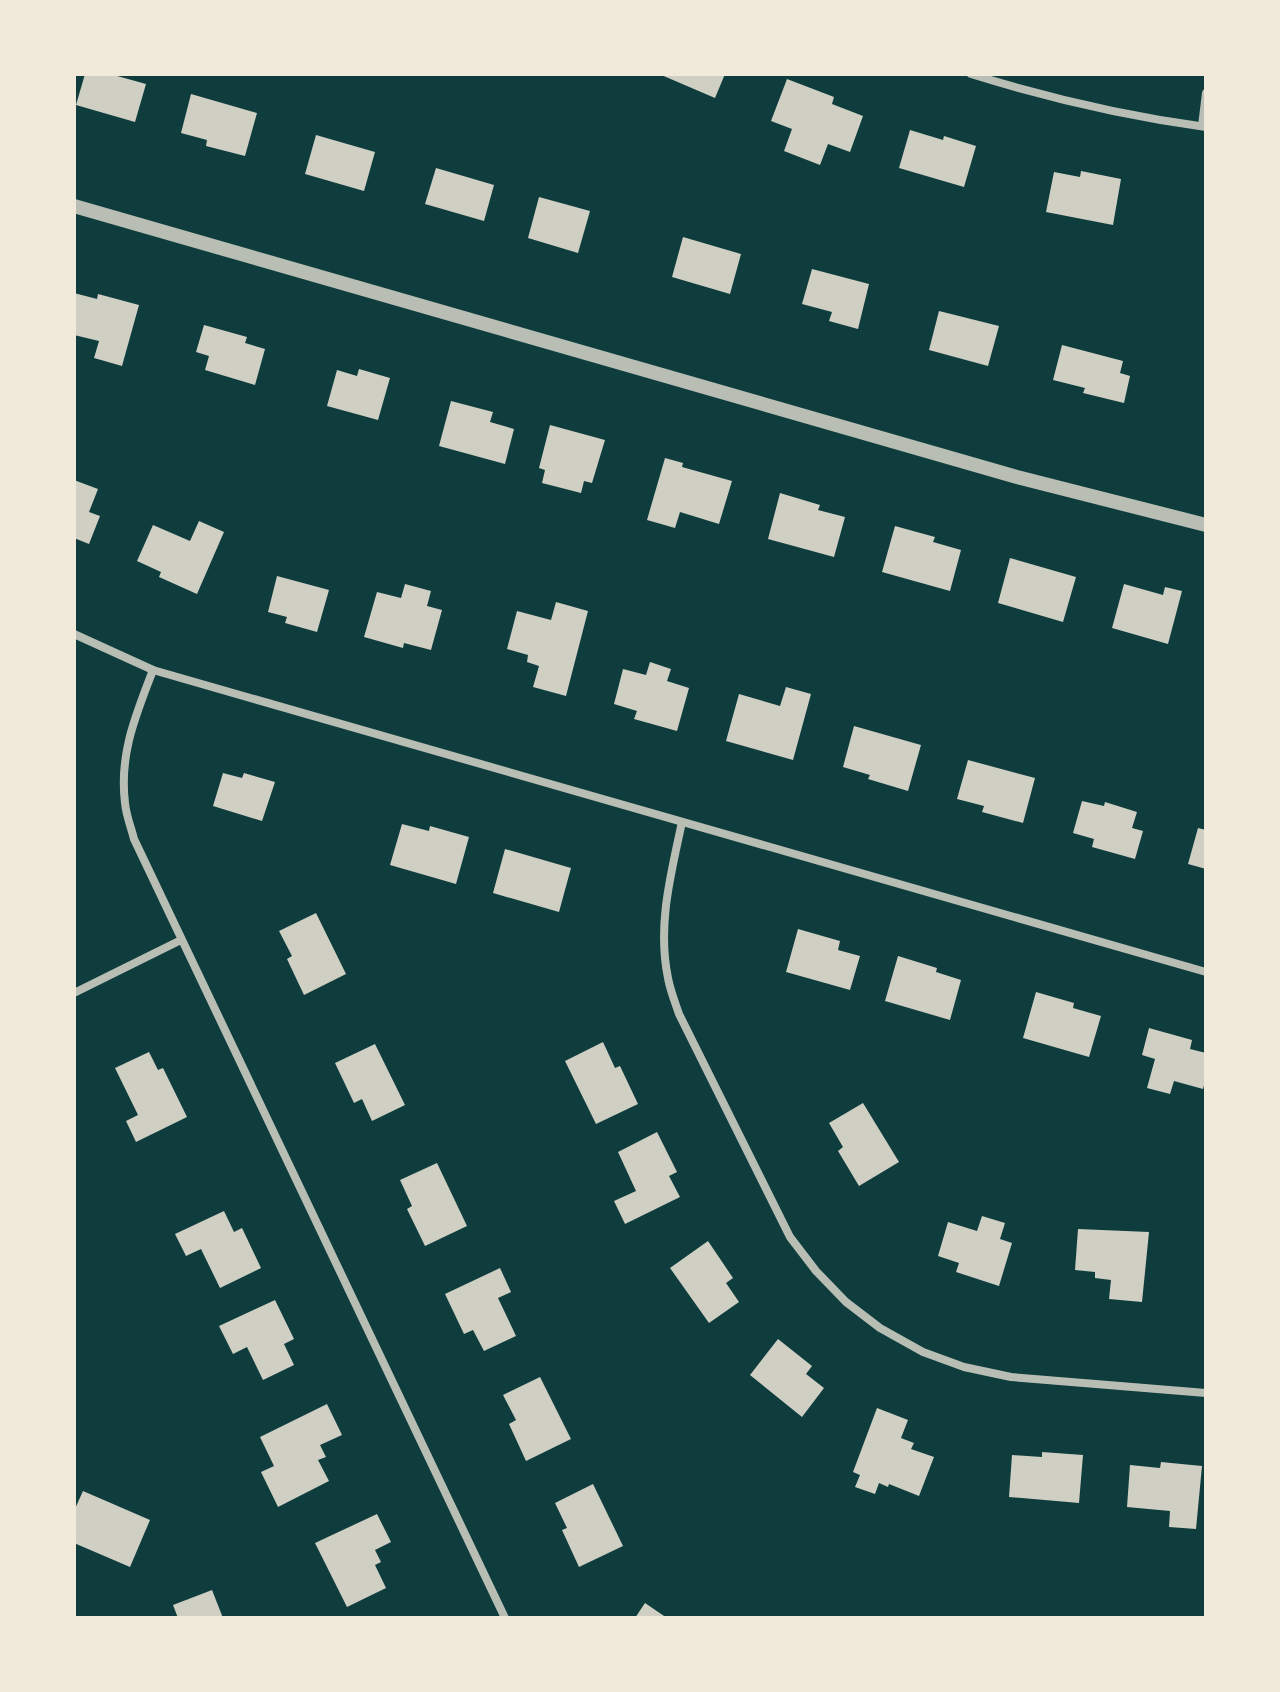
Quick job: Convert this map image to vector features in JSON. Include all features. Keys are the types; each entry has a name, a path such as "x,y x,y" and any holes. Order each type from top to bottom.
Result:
{"street":[{"path":"971,74 1022,90 1121,113 1204,126 1206,93"},
{"path":"74,206 1002,472 1206,525"},
{"path":"74,634 153,670 1206,972"},
{"path":"153,670 129,732 124,765 125,804 134,839 505,1618"},
{"path":"682,822 665,906 663,942 668,978 679,1014 790,1237 816,1271 846,1302 880,1328 923,1352 964,1367 1011,1377 1206,1393"},
{"path":"74,993 181,940"}],"building":[{"path":"85,74 110,74 146,84 135,122 76,105"},
{"path":"659,74 725,74 715,98"},
{"path":"787,79 834,97 832,104 863,116 850,152 828,144 820,165 784,151 792,129 771,121"},
{"path":"191,94 257,113 245,156 206,146 207,140 181,133"},
{"path":"910,130 976,146 964,187 899,168"},
{"path":"316,135 375,152 364,191 305,174"},
{"path":"436,168 494,185 484,221 425,204"},
{"path":"1081,171 1121,179 1113,225 1046,212 1054,172 1080,177"},
{"path":"539,197 590,211 578,253 528,238"},
{"path":"683,237 741,254 730,294 672,277"},
{"path":"812,269 869,284 858,329 829,321 832,312 802,304"},
{"path":"74,293 97,299 98,294 139,305 122,366 94,358 99,341 74,335"},
{"path":"939,311 999,326 988,366 929,350"},
{"path":"204,325 247,337 245,343 265,349 255,385 205,370 209,356 196,352"},
{"path":"1062,345 1123,361 1120,373 1130,376 1124,403 1083,393 1085,388 1053,380"},
{"path":"359,369 390,378 378,420 327,406 337,370 357,376"},
{"path":"451,401 493,412 490,422 514,429 505,464 439,446"},
{"path":"550,425 605,440 592,483 584,481 581,493 542,483 545,470 539,468"},
{"path":"665,458 683,463 682,467 732,481 719,524 680,512 675,528 647,520"},
{"path":"74,480 98,489 89,512 100,516 89,544 74,538"},
{"path":"780,493 820,505 818,510 845,517 834,557 768,539"},
{"path":"199,521 224,532 197,594 159,577 161,572 137,561 153,525 190,541"},
{"path":"895,526 935,537 933,542 961,550 950,591 882,572"},
{"path":"1010,558 1076,577 1063,622 998,603"},
{"path":"277,576 329,590 317,632 285,623 287,617 268,612"},
{"path":"405,584 431,591 427,606 442,610 431,650 404,643 403,648 364,637 377,592 401,598"},
{"path":"1124,584 1163,595 1165,587 1182,591 1168,644 1112,628"},
{"path":"556,602 588,611 566,696 533,687 539,666 527,662 528,655 507,649 517,611 551,620"},
{"path":"650,662 671,669 667,681 689,688 677,731 634,719 637,711 614,704 623,669 646,675"},
{"path":"786,687 811,694 793,760 726,741 739,694 780,706"},
{"path":"854,726 921,745 908,791 868,779 870,775 843,767"},
{"path":"968,760 1035,778 1023,823 982,812 984,806 957,799"},
{"path":"223,773 242,778 244,773 275,782 262,821 213,806"},
{"path":"1082,801 1104,806 1105,802 1137,812 1132,828 1143,831 1135,859 1092,847 1094,839 1073,833"},
{"path":"402,824 429,831 430,826 469,837 456,884 390,865"},
{"path":"1198,828 1206,830 1206,869 1188,864"},
{"path":"505,849 571,868 559,912 493,893"},
{"path":"316,913 346,974 304,995 287,959 292,956 279,931"},
{"path":"798,929 840,941 838,950 860,956 850,990 786,972"},
{"path":"898,956 937,968 936,972 961,980 950,1020 885,1001"},
{"path":"1036,992 1074,1003 1073,1008 1101,1016 1089,1057 1023,1038"},
{"path":"1149,1028 1192,1040 1190,1049 1206,1053 1203,1089 1174,1081 1170,1094 1147,1088 1155,1059 1142,1055"},
{"path":"603,1042 615,1068 620,1066 638,1104 596,1124 565,1061"},
{"path":"375,1044 405,1105 372,1121 362,1099 354,1103 335,1063"},
{"path":"149,1052 158,1070 163,1068 187,1117 136,1142 126,1121 138,1115 115,1068"},
{"path":"863,1103 899,1162 859,1186 838,1151 843,1147 829,1123"},
{"path":"657,1132 677,1172 669,1176 680,1197 625,1224 614,1201 636,1191 618,1152"},
{"path":"437,1163 467,1226 425,1246 407,1209 412,1206 400,1180"},
{"path":"224,1211 234,1232 242,1228 261,1268 220,1288 201,1249 186,1256 175,1234"},
{"path":"982,1216 1005,1223 1000,1239 1012,1243 999,1286 956,1272 959,1263 938,1256 948,1222 977,1231"},
{"path":"1078,1229 1149,1232 1142,1302 1109,1299 1111,1280 1095,1278 1095,1272 1075,1270"},
{"path":"708,1241 733,1278 726,1283 739,1302 709,1323 670,1268"},
{"path":"500,1268 511,1292 498,1298 516,1336 484,1351 473,1330 464,1334 445,1294"},
{"path":"275,1300 294,1339 284,1344 294,1365 263,1380 247,1347 233,1354 219,1326"},
{"path":"778,1339 812,1366 806,1374 824,1388 802,1417 750,1375"},
{"path":"540,1377 571,1439 526,1461 509,1424 516,1420 503,1395"},
{"path":"327,1404 342,1435 320,1445 326,1457 318,1460 329,1481 278,1507 261,1472 274,1466 260,1437"},
{"path":"877,1408 908,1420 901,1438 914,1443 911,1449 934,1457 919,1496 889,1484 888,1487 879,1483 875,1494 855,1487 860,1475 853,1472"},
{"path":"1042,1452 1083,1455 1079,1503 1009,1497 1012,1455 1042,1457"},
{"path":"1161,1462 1202,1466 1196,1529 1169,1527 1170,1511 1127,1507 1130,1465 1160,1468"},
{"path":"593,1484 623,1546 579,1567 562,1530 567,1528 555,1503"},
{"path":"83,1491 150,1520 130,1567 74,1543 74,1511"},
{"path":"377,1514 391,1542 375,1550 381,1562 375,1565 386,1588 347,1607 315,1543"},
{"path":"212,1590 223,1618 178,1618 173,1605"},
{"path":"645,1603 667,1618 635,1618"}]}
